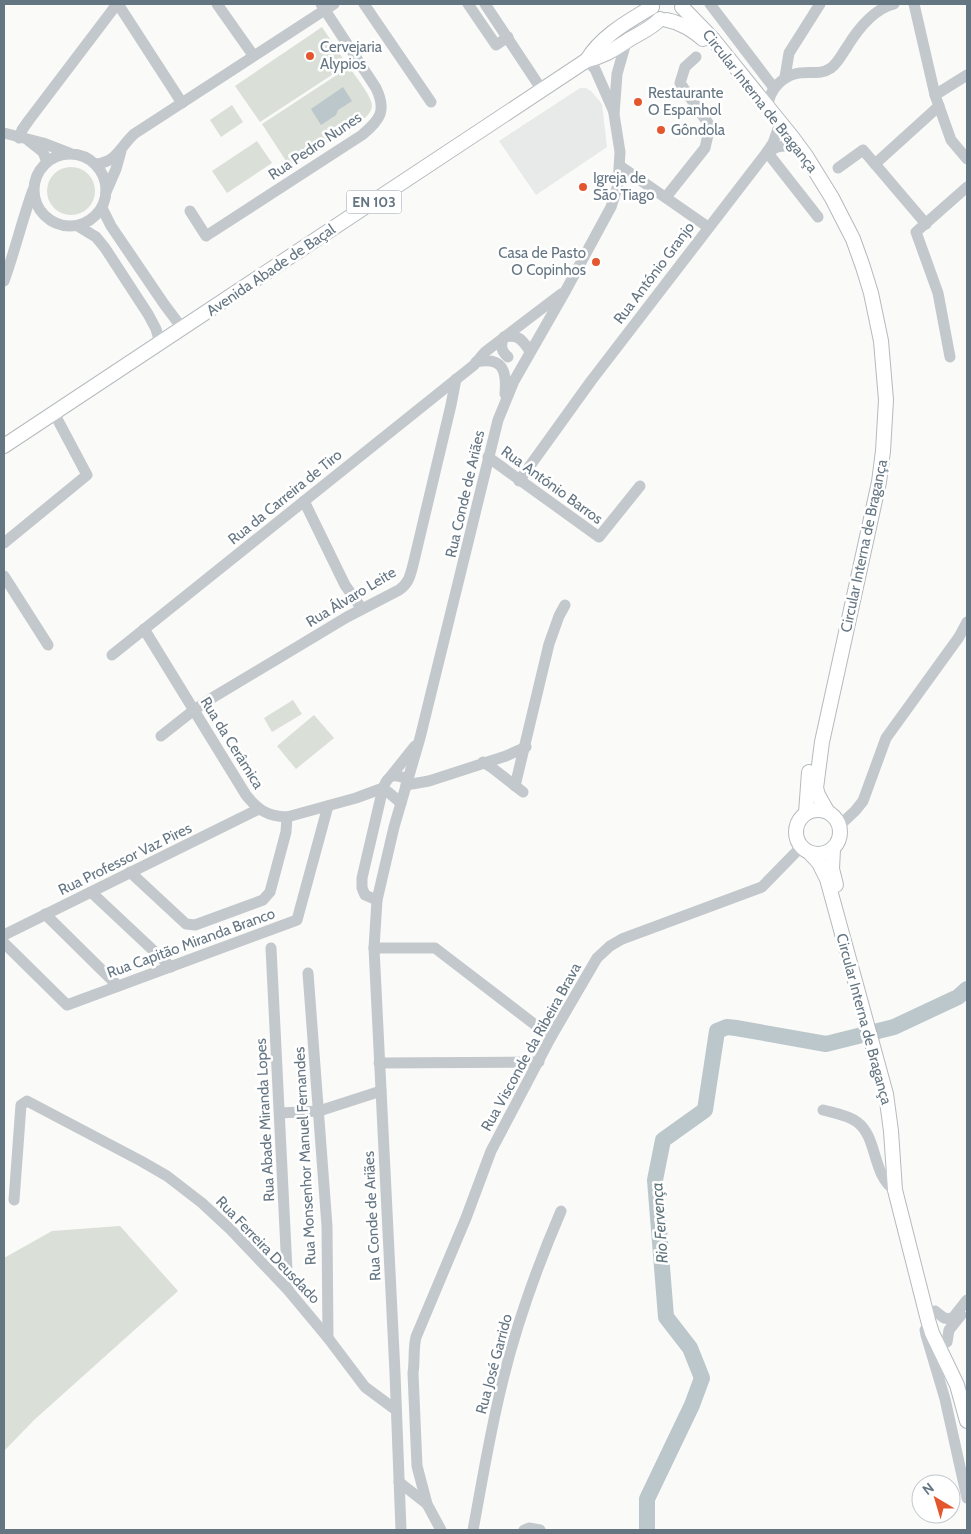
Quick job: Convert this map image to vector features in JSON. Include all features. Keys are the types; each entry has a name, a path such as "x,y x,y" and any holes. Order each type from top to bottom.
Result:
{"main road":[{"name":"Avenida Abade de Baçal","path":"587,60 605,38 658,12 677,16 682,6"},
{"name":"Circular Interna de Bragança","path":"682,6 712,38 806,156 845,223 864,268 877,317 884,362 885,426 879,482 822,742 817,773 816,790 827,811"},
{"name":"Avenida Abade de Baçal","path":"4,446 587,60 605,55 649,28 658,12"},
{"name":"Circular Interna de Bragança","path":"658,12 702,38 778,129 819,186 850,248 860,275 876,343 880,423 872,488 812,756 807,785 806,814"},
{"path":"812,810 827,811 840,825 840,840 833,849 822,854 805,850 797,840 797,826 800,819 812,810"},
{"name":"Circular Interna de Bragança","path":"833,849 833,871 858,980"},
{"name":"Circular Interna de Bragança","path":"805,850 819,863 827,879 858,980 895,1111 898,1166 902,1193 932,1317 947,1342 967,1390"},
{"name":"Circular Interna de Bragança","path":"884,1076 891,1131 895,1190 932,1317 957,1385 967,1421"}],"street":[{"path":"47,162 43,152 24,139 22,130 117,4 182,102"},
{"path":"217,4 253,55"},
{"path":"364,4 431,102"},
{"path":"468,4 496,45 508,37"},
{"path":"485,4 542,90"},
{"path":"710,4 774,88"},
{"path":"785,77 789,53 820,4"},
{"path":"768,108 768,100 774,88 785,77 800,72 820,72 830,69 866,23 878,11 894,4"},
{"path":"914,4 937,100 951,140 967,159"},
{"path":"106,193 104,178 96,164 80,155 62,155 47,162 35,179 34,198 43,215 50,221 69,227 88,222 102,208 126,141 326,6"},
{"name":"Rua Pedro Nunes","path":"190,211 206,236 362,135 379,119 382,109 376,88 326,6"},
{"name":"Rua Conde de Ariães","path":"401,1530 374,948 377,900 400,803 420,738 456,596 488,457 505,399 611,207 618,186 620,152 614,114 618,67 625,46 630,39"},
{"path":"666,198 705,148 710,126 680,83 685,67 696,57"},
{"name":"Rua Conde de Ariães","path":"587,60 595,69 614,114"},
{"path":"875,164 937,100 967,75"},
{"path":"754,90 761,92 774,88"},
{"name":"Rua António Granjo","path":"519,480 597,373 767,152 773,143 778,129"},
{"path":"4,133 43,143 70,154"},
{"path":"790,145 777,147 767,152 818,217"},
{"path":"96,164 108,161 122,149"},
{"path":"838,168 863,150 926,224"},
{"path":"620,166 708,227"},
{"path":"950,357 938,293 916,232 967,187"},
{"path":"4,282 34,189"},
{"path":"102,208 111,226 182,328"},
{"path":"15,249 27,224 32,219 43,215"},
{"path":"78,226 96,237 105,248 148,314 156,329 160,343"},
{"name":"Rua da Carreira de Tiro","path":"112,655 456,379 482,361 486,352 566,290"},
{"path":"482,361 498,357 508,357 528,355 520,338 515,336 504,337 501,348 508,357"},
{"path":"482,361 498,363 504,371 506,383 505,399"},
{"name":"Rua Álvaro Leite","path":"161,736 194,710 362,608 399,590 409,580 456,379"},
{"path":"4,542 87,475 54,413"},
{"name":"Rua António Barros","path":"488,457 599,537 640,486"},
{"path":"304,501 345,585 362,608"},
{"path":"4,576 48,645"},
{"path":"483,762 519,789 526,747 550,644 559,616 565,605"},
{"path":"840,825 855,811 862,800 886,738 959,637 967,622"},
{"name":"Rua da Cerâmica","path":"144,629 246,795 259,809 267,814 287,818"},
{"path":"377,900 365,895 362,888 362,878 386,790 386,781 420,738"},
{"path":"130,872 186,924 195,925 263,900 270,892 286,832 287,818 406,784 428,781 506,756 526,747"},
{"path":"391,776 396,775 406,784"},
{"path":"386,790 400,803"},
{"name":"Rua Capitão Miranda Branco","path":"4,943 67,1004 297,920 328,806"},
{"name":"Rua Professor Vaz Pires","path":"4,935 259,809"},
{"name":"Rua Visconde da Ribeira Brava","path":"441,1530 427,1504 417,1466 413,1373 415,1362 413,1349 416,1337 491,1151 551,1038 597,958 603,951 622,939 762,887 805,850"},
{"path":"91,892 171,967"},
{"path":"45,914 118,986"},
{"name":"Rua Abade Miranda Lopes","path":"271,948 288,1290"},
{"path":"374,948 435,948 551,1038"},
{"name":"Rua Monsenhor Manuel Fernandes","path":"308,974 327,1226 328,1338"},
{"path":"379,1063 539,1062"},
{"path":"280,1113 319,1111 381,1091"},
{"name":"Rua Ferreira Deusdado","path":"14,1200 21,1105 27,1101 167,1176 202,1203 288,1290 365,1387 396,1410"},
{"path":"823,1110 854,1119 861,1125 868,1136 885,1181 895,1190"},
{"name":"Rua José Garrido","path":"473,1530 493,1425 508,1360 544,1249 561,1211"},
{"path":"966,1302 952,1319 932,1317 925,1330 945,1399 967,1498"},
{"path":"947,1342 948,1334 961,1315 966,1302"},
{"path":"394,1352 413,1349"},
{"path":"395,1373 413,1373"},
{"path":"398,1465 417,1466"},
{"path":"399,1482 427,1504"},
{"path":"524,1530 529,1528 540,1530"}],"shaded area":[{"path":"322,27 347,65 260,122 235,86"},
{"path":"349,67 369,97 372,106 370,112 366,117 290,167 262,124"},
{"path":"343,87 352,101 321,125 311,109"},
{"path":"580,88 586,88 591,91 602,104 607,147 536,195 499,141"},
{"path":"232,105 243,122 221,137 210,120"},
{"path":"257,141 272,163 227,193 212,171"},
{"path":"71,167 80,169 88,174 93,182 95,191 93,200 88,208 80,213 71,215 62,213 54,208 49,200 47,191 49,182 54,174 62,169"},
{"path":"293,700 302,714 272,732 264,718"},
{"path":"314,715 334,738 296,769 277,746"},
{"path":"120,1226 178,1291 34,1420 4,1451 4,1258 52,1231"}],"waterway":[{"name":"Rio Fervença","path":"647,1530 647,1499 692,1405 702,1378 690,1348 666,1317 655,1180 663,1140 705,1110 717,1031 727,1027 736,1028 826,1044 894,1027 958,997 967,989"}],"place":[{"name":"Cervejaria Alypios","path":"310,56"},
{"name":"Restaurante O Espanhol","path":"638,102"},
{"name":"Gôndola","path":"661,130"},
{"name":"Igreja de São Tiago","path":"583,187"},
{"name":"Casa de Pasto O Copinhos","path":"596,262"}]}
